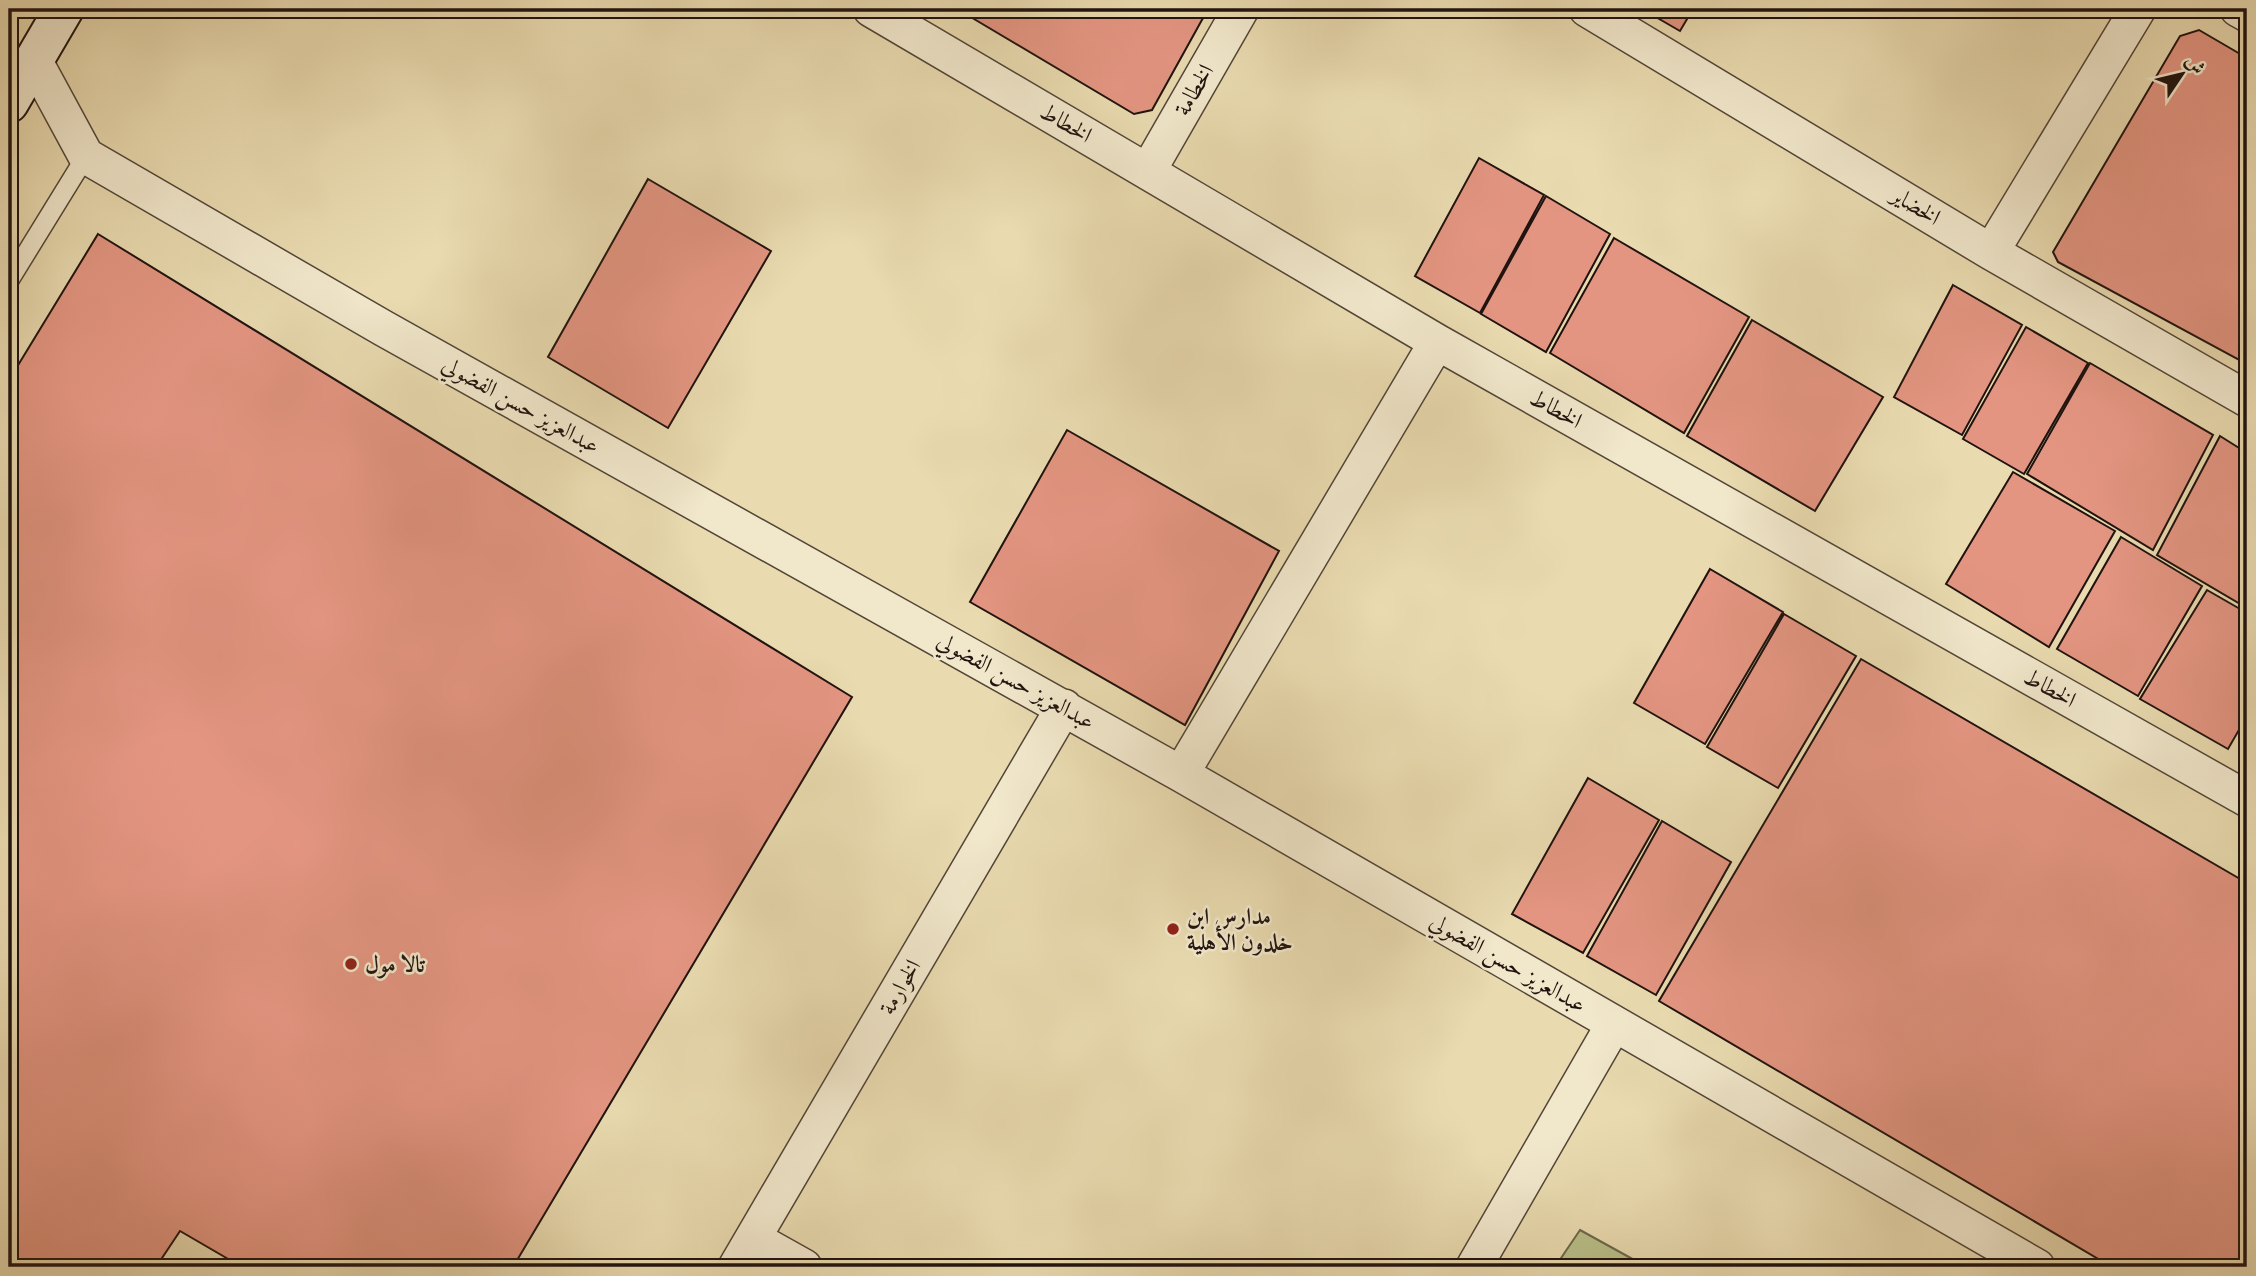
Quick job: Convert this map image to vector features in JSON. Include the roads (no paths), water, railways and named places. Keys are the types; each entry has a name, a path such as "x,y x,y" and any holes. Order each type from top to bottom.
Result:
{"street":[{"path":"9,103 64,9"},
{"name":"الخطاط","path":"871,9 1437,342 2247,799"},
{"name":"الخطامة","path":"1148,171 1241,9"},
{"name":"الخضاير","path":"1587,9 1991,251 2247,399"},
{"path":"1991,251 2138,9"},
{"path":"2238,9 2247,14"},
{"path":"34,60 86,156"},
{"name":"عبدالعزيز حسن الفضولي","path":"86,156 383,328 1064,707 2037,1267"},
{"path":"1181,774 1437,342"},
{"name":"الخوارمة","path":"745,1253 1064,707"},
{"path":"1474,1267 1614,1024"},
{"path":"745,1253 804,1267"}],"lane":[{"path":"9,282 86,156"}],"place":[{"name":"مدارس ابن خلدون الأهلية","path":"1173,929"},
{"name":"تالا مول","path":"351,964"}]}
